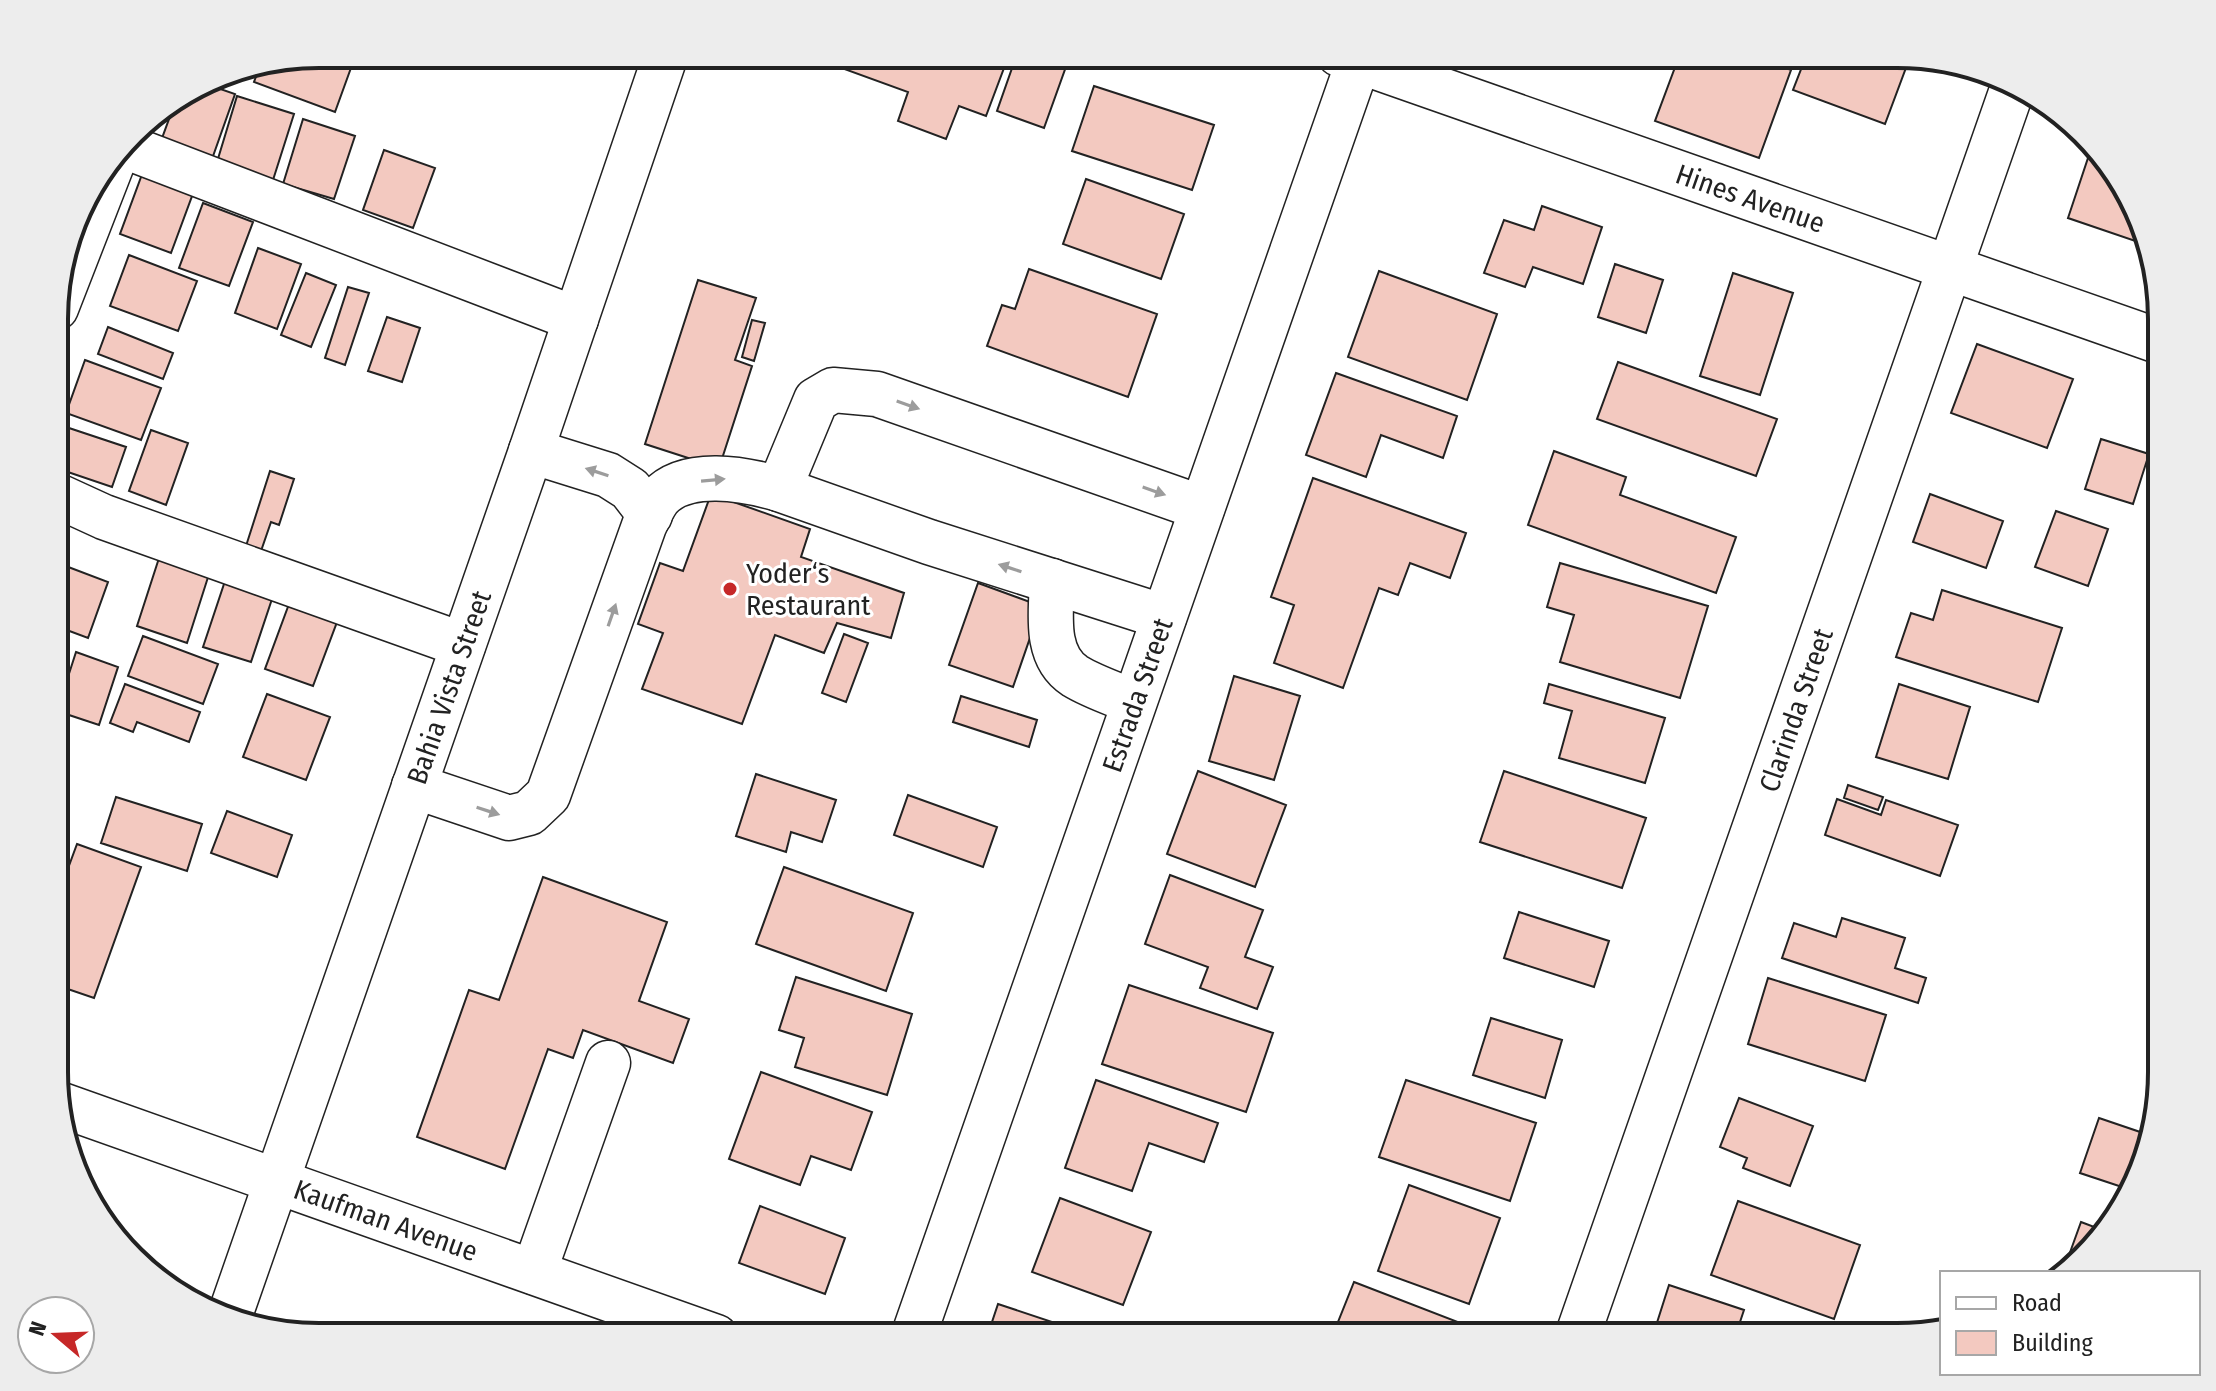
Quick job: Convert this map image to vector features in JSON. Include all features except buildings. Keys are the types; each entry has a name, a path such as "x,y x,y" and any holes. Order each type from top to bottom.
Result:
{"street":[{"name":"Estrada Street","path":"918,1323 1202,508 1348,68"},
{"name":"Hines Avenue","path":"1387,68 2147,337"},
{"name":"Bahia Vista Street","path":"233,1308 661,69"},
{"name":"Clarinda Street","path":"1582,1322 2010,95"},
{"path":"134,150 576,319"},
{"path":"77,254 96,204"},
{"path":"779,489 816,400 833,390 877,394 1202,508"},
{"path":"531,451 608,475 630,489 650,515"},
{"path":"414,786 509,818 529,813 548,795 644,526 660,498 679,484 723,478 756,482 929,542 1164,617"},
{"path":"68,500 104,517 463,645"},
{"path":"1052,581 1050,627 1057,656 1074,675 1134,702"},
{"path":"534,1272 608,1063"},
{"name":"Kaufman Avenue","path":"71,1108 676,1323"}],"place":[{"name":"Yoder‘s Restaurant","path":"730,589"}]}
